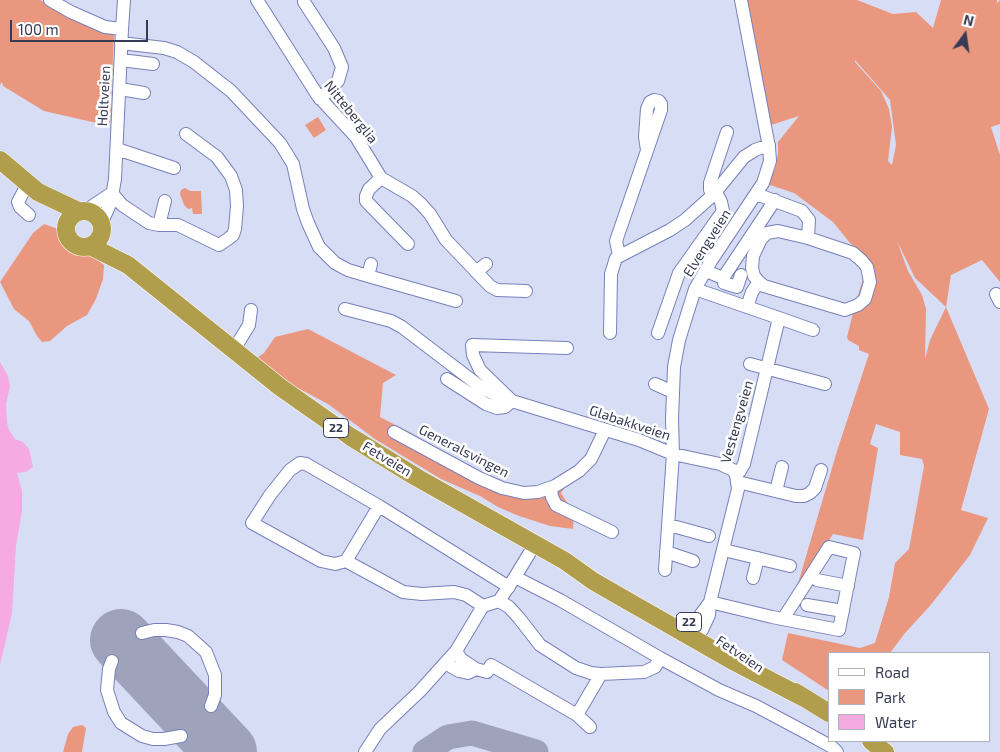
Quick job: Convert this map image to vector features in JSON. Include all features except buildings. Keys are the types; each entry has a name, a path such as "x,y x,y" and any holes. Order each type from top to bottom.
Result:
{"highway":[{"name":"22","path":"0,160 33,188 66,227 68,237 75,245 90,246"},
{"name":"22","path":"33,188 81,211 95,214 102,227"},
{"path":"66,227 70,217 81,211"},
{"path":"90,246 99,238 102,227"},
{"name":"Fetveien","path":"102,227 128,264"},
{"name":"Fetveien","path":"90,246 128,264 256,368 332,425 416,477 565,561 593,581 695,630 731,660 828,712"},
{"path":"872,742 885,752"}],"street":[{"path":"50,0 70,12 105,26 122,29"},
{"name":"Holtveien","path":"102,227 111,202 115,179 124,0"},
{"name":"Nitteberglia","path":"257,0 320,99 356,136 381,178 412,196 421,204 430,214 446,240 481,268 490,286 497,290 526,291"},
{"name":"Elvengveien","path":"665,570 673,454 674,367 679,340 695,289 756,194 767,172 770,161 741,0"},
{"path":"304,2 334,48 342,67 338,81 320,99"},
{"path":"122,43 164,48 177,52 194,62 231,91 280,143 293,164 308,224 319,247 335,263 348,270 370,270 456,301"},
{"path":"121,60 153,64"},
{"path":"120,89 144,93"},
{"name":"Elvengveien","path":"658,333 679,273 723,211 721,202 710,190 710,183 727,132"},
{"path":"81,211 112,194 122,205 145,221 159,225 178,225 219,245 233,235 237,206 236,190 229,173 217,157 186,134"},
{"name":"Elvengveien","path":"619,255 672,229 693,214 714,194 744,157 768,145"},
{"path":"117,149 174,168"},
{"path":"610,333 611,274 614,261 619,255 616,241 647,150"},
{"path":"381,178 370,189 366,196 366,201 408,244"},
{"path":"29,215 20,207 18,202 33,188"},
{"path":"756,194 797,208 806,215 809,220 808,238"},
{"path":"723,278 775,200"},
{"path":"159,225 165,201"},
{"path":"778,231 808,238 853,253 862,261 867,268 870,282 864,299 858,305 845,310 764,286 754,276 752,268 753,256 761,239 767,234 778,231"},
{"path":"706,271 723,278 724,283 737,287 741,276"},
{"path":"747,307 752,292 759,282"},
{"path":"695,289 813,330"},
{"path":"238,343 249,325 250,310"},
{"name":"Glabakkveien","path":"346,310 391,320 482,388 503,399 605,430 673,454 720,464 733,470 737,479"},
{"name":"Vestengveien","path":"695,630 709,615 710,602 724,550 737,479 744,464 779,318"},
{"name":"Glabakkveien","path":"512,401 480,370 473,356 472,345 567,348"},
{"name":"Vestengveien","path":"750,364 825,384"},
{"name":"Glabakkveien","path":"447,379 486,404 498,408 504,407 512,401"},
{"path":"654,384 673,392"},
{"name":"Generalsvingen","path":"394,432 458,468 502,488 524,493 538,492 550,488 567,480 585,466 596,451 605,430"},
{"path":"379,506 346,560 335,564 321,561 252,523 270,495 290,470 300,463 306,464 512,582 560,600 660,658 719,690 756,706 804,731 832,747 837,752"},
{"path":"776,491 782,467"},
{"name":"Vestengveien","path":"737,479 776,491 804,496 810,493 818,482 821,470"},
{"path":"550,488 556,505 612,532"},
{"path":"669,525 709,536"},
{"path":"365,752 380,729 420,691 456,651 483,606 499,601 535,544"},
{"path":"710,602 783,619 839,630 854,553 829,547 783,619"},
{"path":"724,550 790,566"},
{"path":"666,552 693,561"},
{"path":"753,578 758,558"},
{"path":"346,560 403,592 422,594 454,592 466,595 483,606"},
{"path":"817,580 848,586"},
{"path":"499,601 514,613 540,645 576,668 601,674 644,672 655,667 660,658"},
{"path":"807,605 843,611"},
{"path":"142,633 160,630 178,632 188,636 206,652 215,675 215,695 211,706"},
{"path":"456,651 461,658 476,669 487,672 491,665 576,715 590,727"},
{"path":"112,661 109,669 107,690 114,712 121,723 142,736 153,739 181,736"},
{"path":"445,663 452,669 459,671 468,672 476,669"},
{"path":"576,715 601,674"}],"green space":[{"path":"0,0 40,0 75,20 114,33 110,126 44,111 3,86 2,82 0,85"},
{"path":"746,0 857,0 893,14 916,12 933,28 941,0 997,0 997,3 1000,0 1000,124 991,127 1000,155 1000,282 982,260 951,275 946,307 989,409 961,510 988,518 970,555 891,652 828,652 828,690 782,660 788,633 860,648 875,643 889,597 895,563 909,549 924,466 922,459 900,455 900,432 876,424 870,444 878,448 863,540 833,534 794,597 837,451 869,354 859,350 859,346 848,340 847,337 868,263 867,257 850,243 833,222 794,193 767,184 775,169 778,142 799,116 771,125","holes":["855,60 890,100 896,145 892,165 888,161 892,127 889,109 881,91","897,241 915,278 946,307 930,340 925,359 926,309 922,295 908,271"]},
{"path":"318,117 326,130 314,138 305,125"},
{"path":"185,188 190,191 201,191 202,214 193,214 192,208 188,209 184,205 180,194 181,190"},
{"path":"44,224 58,229 104,265 103,279 96,299 87,315 67,326 50,341 42,342 29,321 14,309 0,282 33,233"},
{"path":"308,329 396,375 383,383 380,417 493,482 546,494 571,479 561,493 574,513 573,529 550,526 519,516 441,479 375,439 328,404 294,386 257,358 264,353 275,337"},
{"path":"82,725 86,728 82,752 63,752 68,734 73,727"}],"water":[{"path":"0,362 8,376 10,386 6,404 9,430 15,439 23,442 29,449 33,467 26,472 17,473 22,491 22,511 16,546 12,613 0,665"}],"taxiway":[{"path":"425,752 448,737 472,733 536,752"}],"runway":[{"path":"121,640 226,752"}]}
